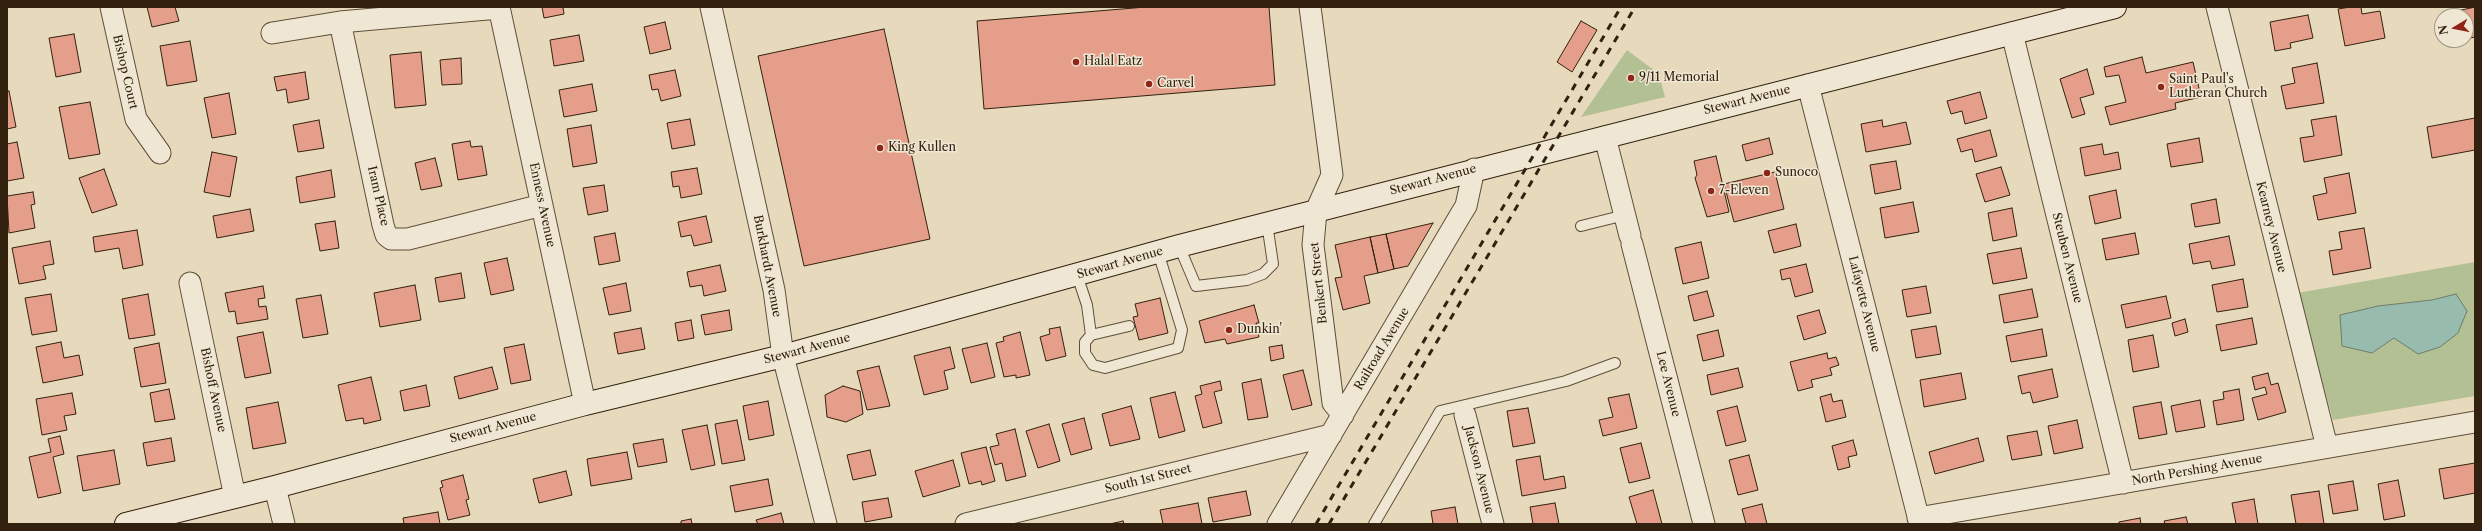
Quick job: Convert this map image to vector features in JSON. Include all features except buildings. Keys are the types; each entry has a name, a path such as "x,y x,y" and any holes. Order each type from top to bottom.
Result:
{"main road":[{"name":"Stewart Avenue","path":"126,524 275,487 585,404 783,356 1179,246 1474,169 2115,7"}],"street":[{"name":"Bishop Court","path":"111,7 136,119 160,153"},
{"name":"Burkhardt Avenue","path":"711,7 774,290 783,356 826,524"},
{"name":"Benkert Street","path":"1310,7 1332,175 1316,211 1313,245 1333,403 1343,415"},
{"name":"Kearney Avenue","path":"2217,7 2326,447"},
{"path":"272,33 340,22 499,8"},
{"name":"Enness Avenue","path":"499,8 585,404"},
{"name":"Iram Place","path":"340,22 383,225 386,235 391,240 408,239 542,205"},
{"name":"Steuben Avenue","path":"2012,33 2123,483"},
{"name":"Lafayette Avenue","path":"1808,85 1919,521"},
{"name":"Lee Avenue","path":"1605,137 1704,524"},
{"name":"Railroad Avenue","path":"1278,524 1462,214 1466,206 1474,169"},
{"name":"Bishoff Avenue","path":"190,283 236,497"},
{"name":"Jackson Avenue","path":"1465,415 1493,524"},
{"name":"North Pershing Avenue","path":"1919,521 2123,483 2475,422"},
{"name":"South 1st Street","path":"966,524 1331,434"},
{"path":"275,487 284,524"}],"lane":[{"path":"1581,226 1625,215"},
{"path":"1179,246 1196,286 1247,280 1263,274 1273,264 1267,223"},
{"path":"1129,326 1091,335 1085,342 1085,353 1093,365 1105,368 1178,348 1182,330 1158,252"},
{"path":"1077,275 1088,305 1091,335"},
{"path":"1374,524 1440,411 1566,381 1615,363"}],"shaded area":[{"path":"1627,50 1659,74 1665,97 1581,117"},
{"path":"2475,262 2475,396 2333,420 2297,293"},
{"path":"2456,294 2467,311 2458,333 2440,347 2418,354 2394,338 2372,353 2342,346 2340,315 2378,306 2432,300"}],"railway":[{"path":"1316,524 1621,7"},
{"path":"1329,524 1635,7"}],"place":[{"name":"Halal Eatz","path":"1076,62"},
{"name":"9/11 Memorial","path":"1631,78"},
{"name":"Carvel","path":"1149,84"},
{"name":"Saint Paul's Lutheran Church","path":"2161,87"},
{"name":"King Kullen","path":"880,148"},
{"name":"Sunoco","path":"1767,173"},
{"name":"7-Eleven","path":"1711,191"},
{"name":"Dunkin'","path":"1229,330"}]}
